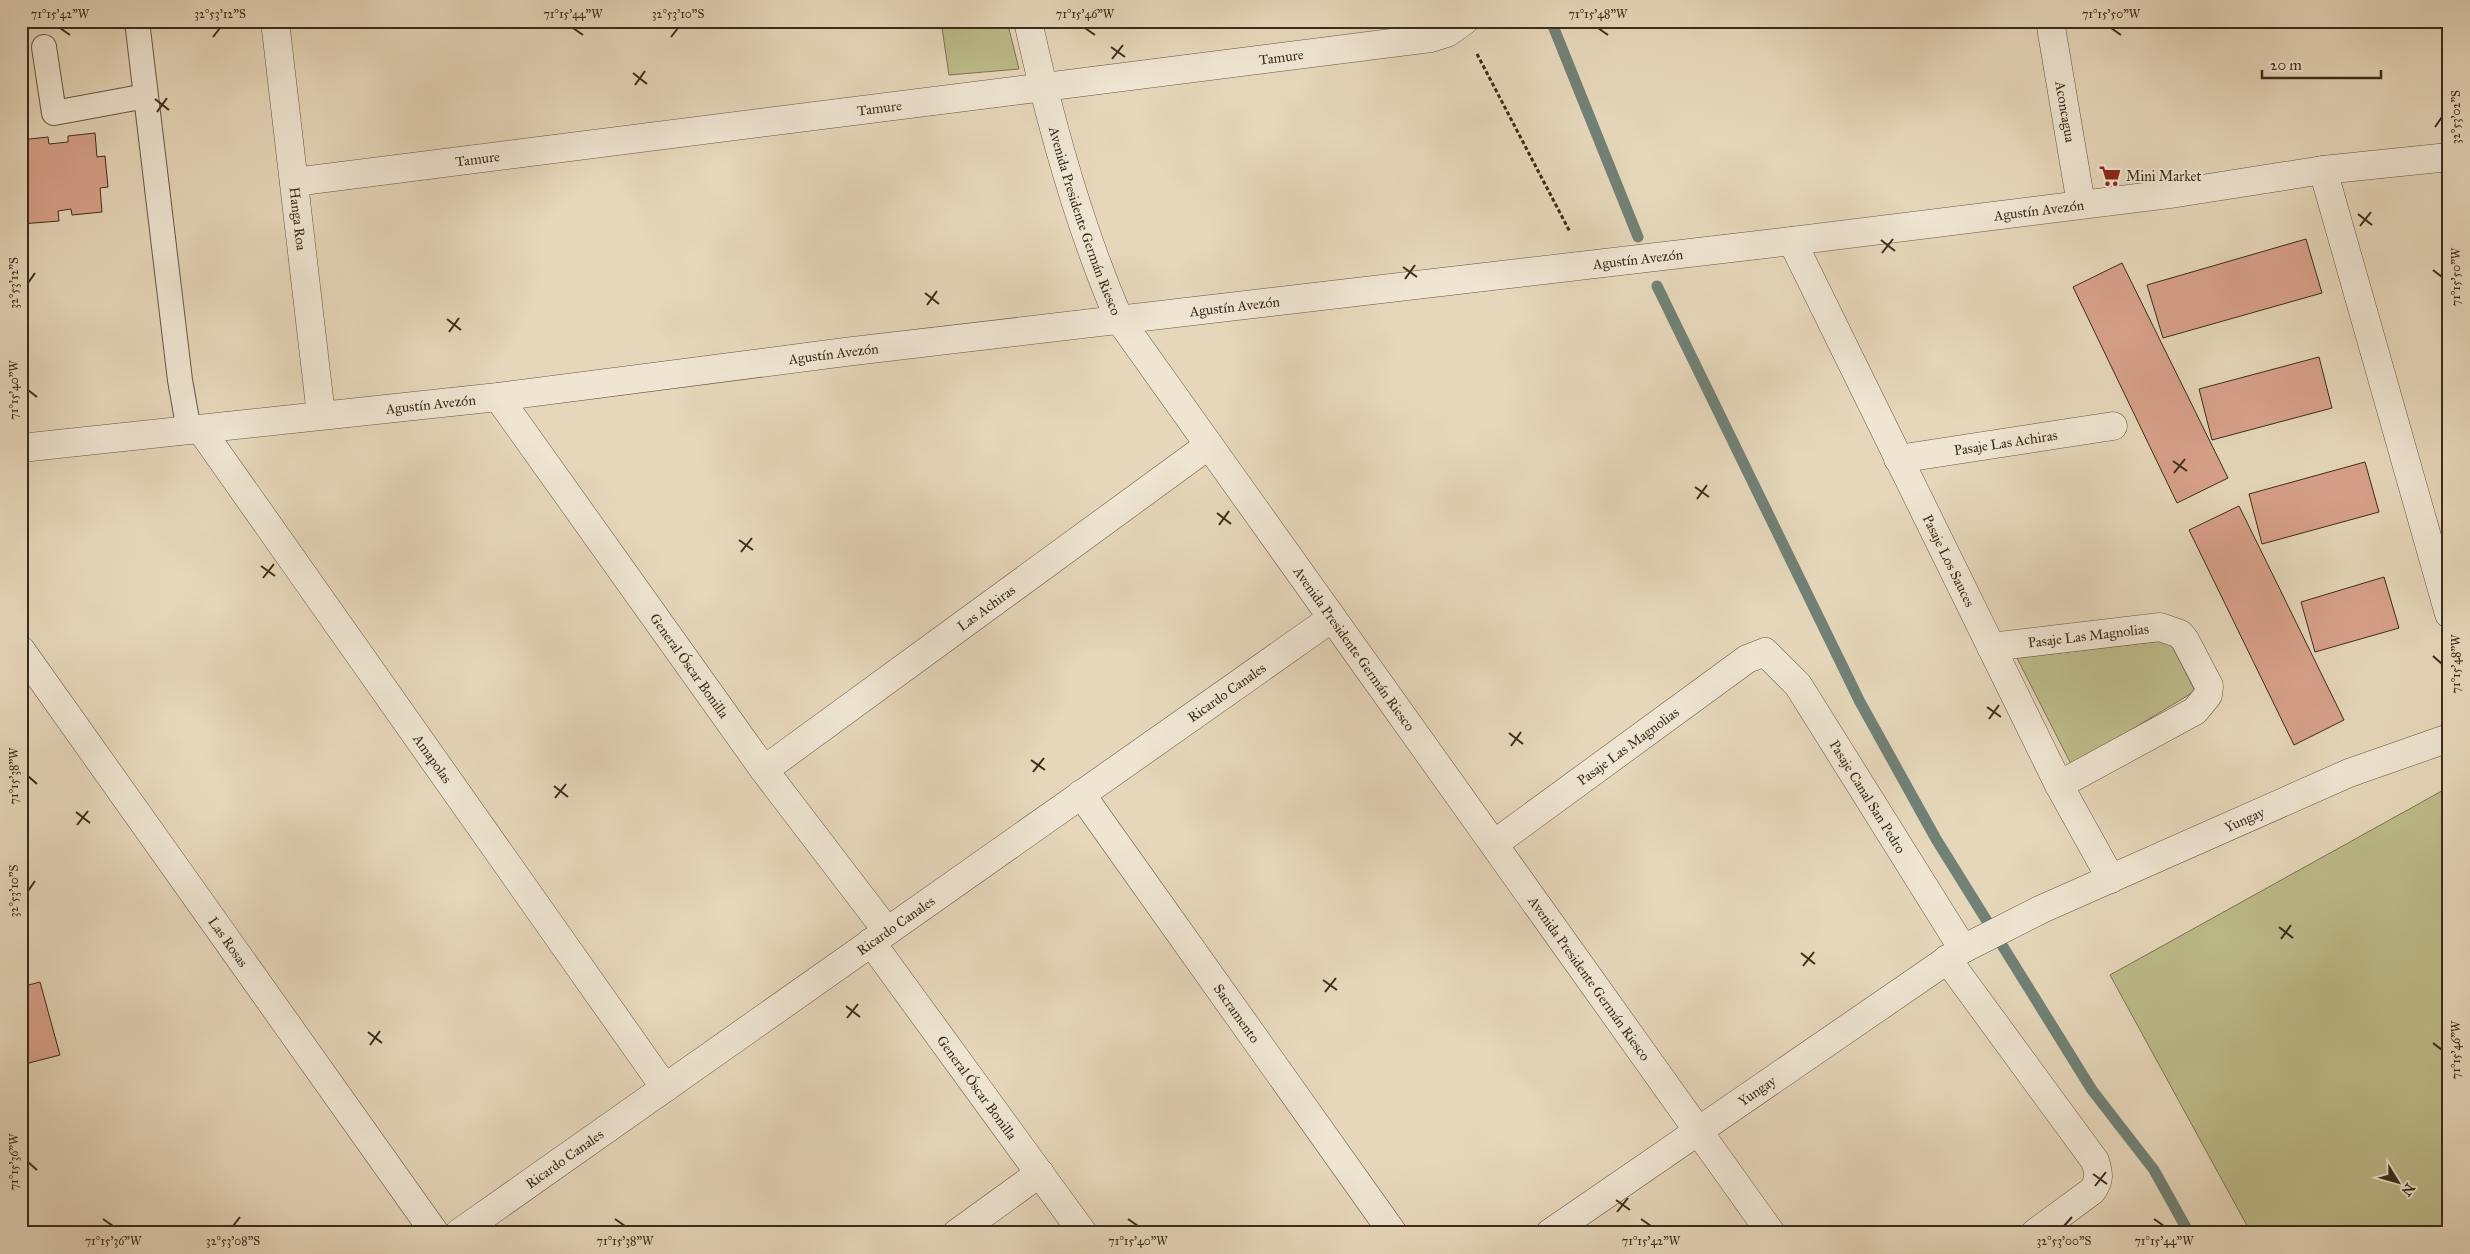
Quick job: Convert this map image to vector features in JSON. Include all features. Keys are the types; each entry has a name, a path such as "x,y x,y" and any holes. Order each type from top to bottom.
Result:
{"street":[{"name":"Hanga Roa","path":"275,21 321,415"},
{"name":"Avenida Presidente Germán Riesco","path":"1028,21 1042,87 1098,270 1118,320 1771,1233"},
{"name":"Aconcagua","path":"2050,21 2081,204"},
{"name":"Tamure","path":"294,182 1431,38 1447,34 1463,23"},
{"name":"Agustín Avezón","path":"21,448 498,397 845,352 1792,241 2177,193 2323,170 2449,157"},
{"path":"2323,170 2449,614"},
{"name":"Pasaje Los Sauces","path":"1792,241 2059,785 2111,879"},
{"name":"General Óscar Bonilla","path":"498,397 764,770 1083,1233"},
{"name":"Pasaje Las Achiras","path":"1898,459 2113,426"},
{"name":"Amapolas","path":"195,430 665,1088"},
{"name":"Las Achiras","path":"764,770 1208,445"},
{"name":"Ricardo Canales","path":"460,1233 1332,618"},
{"name":"Pasaje Las Magnolias","path":"1991,647 2160,627 2180,634 2185,640 2209,686 2208,695 2195,711 2059,785"},
{"name":"Las Rosas","path":"21,650 435,1233"},
{"name":"Pasaje Las Magnolias","path":"1494,844 1747,659 1765,652"},
{"name":"Pasaje Canal San Pedro","path":"1765,652 1798,685 1955,954 2095,1161 2099,1174 2098,1183 2092,1191 2035,1233"},
{"name":"Yungay","path":"1550,1233 1955,954 2042,909 2349,773 2449,738"},
{"name":"Sacramento","path":"1081,794 1393,1233"},
{"path":"957,1233 1040,1173"}],"lane":[{"path":"137,21 180,380 195,430"},
{"path":"44,47 54,113 146,96"}],"path":[{"path":"1463,23 1587,264"}],"shaded area":[{"path":"941,21 1007,21 1019,69 949,75"},
{"path":"2169,640 2195,691 2072,766 2017,658"},
{"path":"2449,787 2449,1233 2251,1233 2110,975"}],"building":[{"path":"21,21 33,21 33,25 21,26"},
{"path":"95,133 97,157 105,156 108,187 100,188 102,212 72,215 71,209 58,211 59,221 21,224 21,140 48,137 49,144 68,142 68,136"},
{"path":"2306,239 2322,293 2163,338 2147,285"},
{"path":"2122,263 2228,478 2177,503 2073,287"},
{"path":"2319,357 2332,408 2212,440 2199,389"},
{"path":"2365,462 2379,512 2262,544 2249,494"},
{"path":"2239,506 2344,720 2294,745 2189,530"},
{"path":"2384,577 2399,628 2315,652 2301,602"},
{"path":"40,982 60,1055 21,1065 21,987"}],"waterway":[{"path":"1551,21 1638,237"},
{"path":"1657,286 1860,702 1936,839 2092,1090 2154,1170 2189,1233"}],"place":[{"name":"Mini Market","path":"2110,176"}]}
